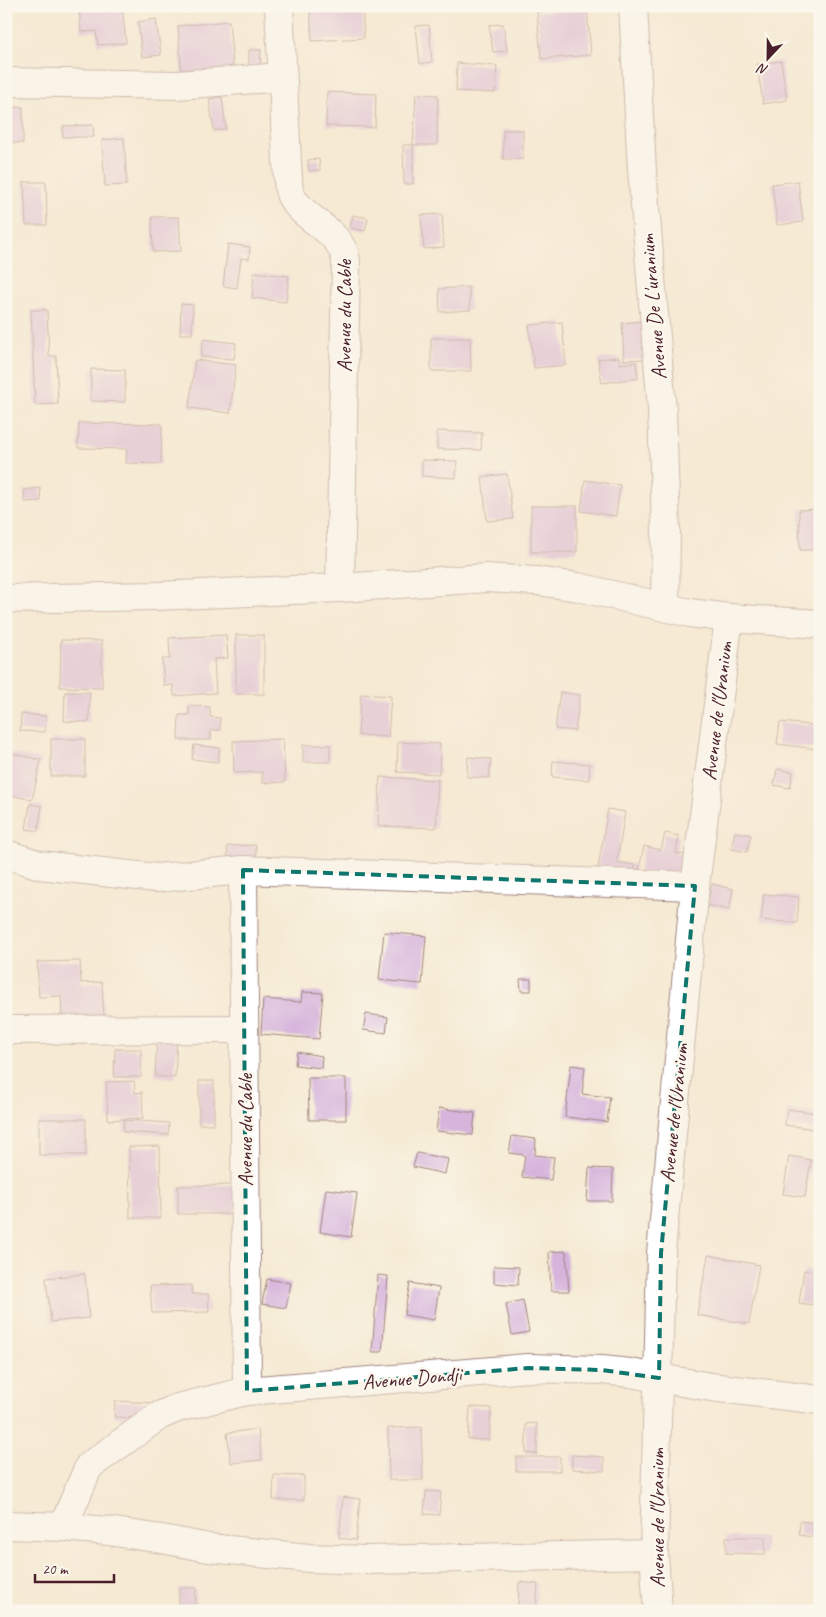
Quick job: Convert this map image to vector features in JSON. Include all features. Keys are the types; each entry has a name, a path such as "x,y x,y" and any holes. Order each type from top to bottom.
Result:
{"street":[{"name":"Avenue du Cable","path":"279,6 290,193 296,204 338,241 346,254 340,588"},
{"name":"Avenue De L'uranium","path":"633,6 642,170 662,409 666,531 665,607"},
{"path":"6,82 178,86 282,77"},
{"path":"6,598 155,596 340,588 486,578 536,581 578,587 665,607 729,618 820,624"},
{"name":"Avenue de l'Uranium","path":"658,1611 654,1554 661,1253 694,886 729,618"},
{"path":"6,854 40,865 156,878 243,870 694,886"},
{"name":"Avenue du Cable","path":"243,870 247,1390"},
{"path":"6,1030 244,1030"},
{"name":"Avenue Dondji","path":"63,1527 89,1466 159,1416 178,1408 247,1390 528,1368 602,1370 710,1387 820,1400"},
{"path":"6,1525 63,1527 162,1539 209,1548 309,1558 367,1560 654,1554"}],"highlighted area":[{"path":"243,870 695,886 661,1253 659,1378 602,1370 528,1368 247,1391"}],"building":[{"path":"79,6 122,6 126,43 98,45 96,31 81,32"},
{"path":"310,6 362,6 364,38 312,41"},
{"path":"587,8 591,55 541,59 537,12"},
{"path":"156,19 161,55 142,57 138,22"},
{"path":"229,21 234,76 182,80 178,26"},
{"path":"503,24 507,51 493,52 489,25"},
{"path":"429,25 432,62 420,64 416,26"},
{"path":"249,50 261,50 260,67 249,66"},
{"path":"781,61 787,100 763,104 757,64"},
{"path":"457,63 497,66 495,93 456,91"},
{"path":"327,92 376,94 375,127 326,126"},
{"path":"416,94 438,95 437,145 413,145"},
{"path":"222,97 226,129 214,131 209,99"},
{"path":"23,107 23,143 9,143 8,108"},
{"path":"93,125 94,137 63,137 63,126"},
{"path":"503,130 523,130 523,159 503,159"},
{"path":"124,138 127,185 105,186 102,140"},
{"path":"403,145 413,145 413,184 404,184"},
{"path":"319,159 320,170 309,171 308,160"},
{"path":"798,181 803,222 777,225 772,184"},
{"path":"24,182 46,182 47,225 26,225"},
{"path":"442,214 444,247 424,249 421,215"},
{"path":"353,215 368,218 365,231 350,228"},
{"path":"152,217 179,217 181,251 153,252"},
{"path":"228,244 250,247 249,259 241,258 237,288 223,286"},
{"path":"254,272 289,276 286,302 252,298"},
{"path":"469,287 470,310 440,312 439,289"},
{"path":"181,304 193,305 192,334 180,334"},
{"path":"31,310 47,310 49,356 56,356 58,404 35,405"},
{"path":"644,321 647,359 624,360 622,323"},
{"path":"562,322 566,365 534,368 529,325"},
{"path":"431,338 470,338 471,371 431,371"},
{"path":"203,339 236,343 234,359 201,357"},
{"path":"619,357 620,364 636,362 638,378 602,383 598,359"},
{"path":"195,360 236,365 230,413 189,408"},
{"path":"91,369 125,370 125,402 91,401"},
{"path":"79,423 162,424 161,464 126,463 127,449 78,448"},
{"path":"437,431 482,433 481,450 437,449"},
{"path":"422,460 457,461 456,478 422,476"},
{"path":"507,474 513,519 487,521 482,477"},
{"path":"585,480 620,485 616,516 581,511"},
{"path":"40,488 41,501 25,502 24,490"},
{"path":"531,506 577,506 577,552 531,552"},
{"path":"820,509 820,550 800,550 799,510"},
{"path":"226,635 228,658 214,659 216,693 174,696 173,685 164,686 162,659 170,659 169,638"},
{"path":"236,635 264,635 264,694 236,694"},
{"path":"61,640 102,641 102,688 60,687"},
{"path":"65,692 90,692 89,722 64,721"},
{"path":"560,692 580,695 575,731 555,729"},
{"path":"361,694 391,696 388,737 358,735"},
{"path":"189,706 210,707 210,717 220,718 220,730 211,730 211,740 178,740 179,715 189,715"},
{"path":"21,714 46,716 45,732 20,731"},
{"path":"780,722 819,726 817,749 777,744"},
{"path":"51,739 85,739 85,776 51,776"},
{"path":"283,739 285,782 262,783 262,772 234,773 233,741"},
{"path":"398,742 440,744 439,774 397,772"},
{"path":"194,745 220,748 218,762 192,759"},
{"path":"303,745 330,745 330,762 303,762"},
{"path":"6,752 41,760 32,800 6,794"},
{"path":"468,757 491,759 489,778 467,777"},
{"path":"553,761 590,764 589,780 552,777"},
{"path":"777,769 793,772 790,788 774,785"},
{"path":"380,777 438,780 436,828 378,826"},
{"path":"30,804 42,806 38,831 26,829"},
{"path":"608,809 625,812 617,862 635,865 632,880 597,874"},
{"path":"735,832 751,835 747,852 731,849"},
{"path":"665,833 679,836 676,853 689,856 683,884 638,874 644,846 661,850"},
{"path":"256,845 256,859 228,860 227,846"},
{"path":"712,884 733,889 729,910 707,905"},
{"path":"764,894 799,897 797,923 761,920"},
{"path":"384,932 426,936 422,984 379,980"},
{"path":"80,961 81,983 102,982 104,1017 62,1018 61,996 39,997 37,962"},
{"path":"520,979 531,979 531,991 521,991"},
{"path":"302,992 323,993 319,1039 261,1034 263,999 301,1002"},
{"path":"366,1014 388,1017 386,1033 363,1030"},
{"path":"157,1036 177,1037 175,1078 155,1076"},
{"path":"115,1049 141,1049 141,1077 114,1077"},
{"path":"297,1052 322,1056 321,1068 295,1065"},
{"path":"571,1065 585,1067 582,1094 610,1097 607,1122 565,1117"},
{"path":"308,1078 346,1078 346,1120 309,1120"},
{"path":"134,1081 135,1093 142,1092 143,1118 108,1120 106,1082"},
{"path":"199,1081 214,1081 214,1124 199,1124"},
{"path":"439,1108 475,1113 473,1135 436,1131"},
{"path":"787,1109 817,1113 815,1129 785,1125"},
{"path":"39,1119 86,1119 86,1155 39,1155"},
{"path":"124,1120 169,1123 168,1135 123,1132"},
{"path":"512,1136 536,1139 535,1155 554,1157 551,1180 522,1177 525,1155 509,1153"},
{"path":"160,1146 161,1218 130,1218 129,1147"},
{"path":"417,1153 448,1159 445,1174 413,1167"},
{"path":"789,1156 811,1160 805,1197 783,1194"},
{"path":"589,1168 613,1169 612,1201 587,1201"},
{"path":"235,1185 235,1214 178,1214 178,1186"},
{"path":"326,1189 357,1193 351,1237 320,1232"},
{"path":"566,1251 569,1291 551,1291 549,1252"},
{"path":"708,1255 759,1265 749,1324 697,1315"},
{"path":"494,1266 519,1267 518,1285 494,1283"},
{"path":"804,1270 820,1272 820,1306 799,1303"},
{"path":"85,1274 89,1318 51,1322 46,1278"},
{"path":"378,1275 388,1276 382,1352 372,1352"},
{"path":"267,1279 291,1283 286,1308 262,1304"},
{"path":"410,1283 439,1288 434,1320 404,1315"},
{"path":"191,1285 192,1294 208,1294 209,1312 152,1313 150,1286"},
{"path":"523,1300 529,1332 512,1335 506,1304"},
{"path":"115,1401 155,1403 154,1419 114,1417"},
{"path":"470,1407 491,1408 489,1440 468,1439"},
{"path":"537,1423 537,1454 526,1453 526,1424"},
{"path":"421,1427 423,1480 389,1480 388,1428"},
{"path":"258,1429 262,1460 231,1463 227,1433"},
{"path":"572,1455 604,1457 604,1471 572,1469"},
{"path":"516,1457 560,1457 560,1471 516,1471"},
{"path":"274,1475 304,1476 304,1500 273,1500"},
{"path":"426,1491 441,1492 439,1515 424,1514"},
{"path":"343,1497 360,1499 356,1540 339,1538"},
{"path":"800,1521 820,1523 820,1538 799,1535"},
{"path":"726,1537 765,1537 765,1554 726,1553"},
{"path":"519,1582 538,1584 536,1611 518,1611"},
{"path":"179,1588 196,1588 195,1611 179,1611"}]}
